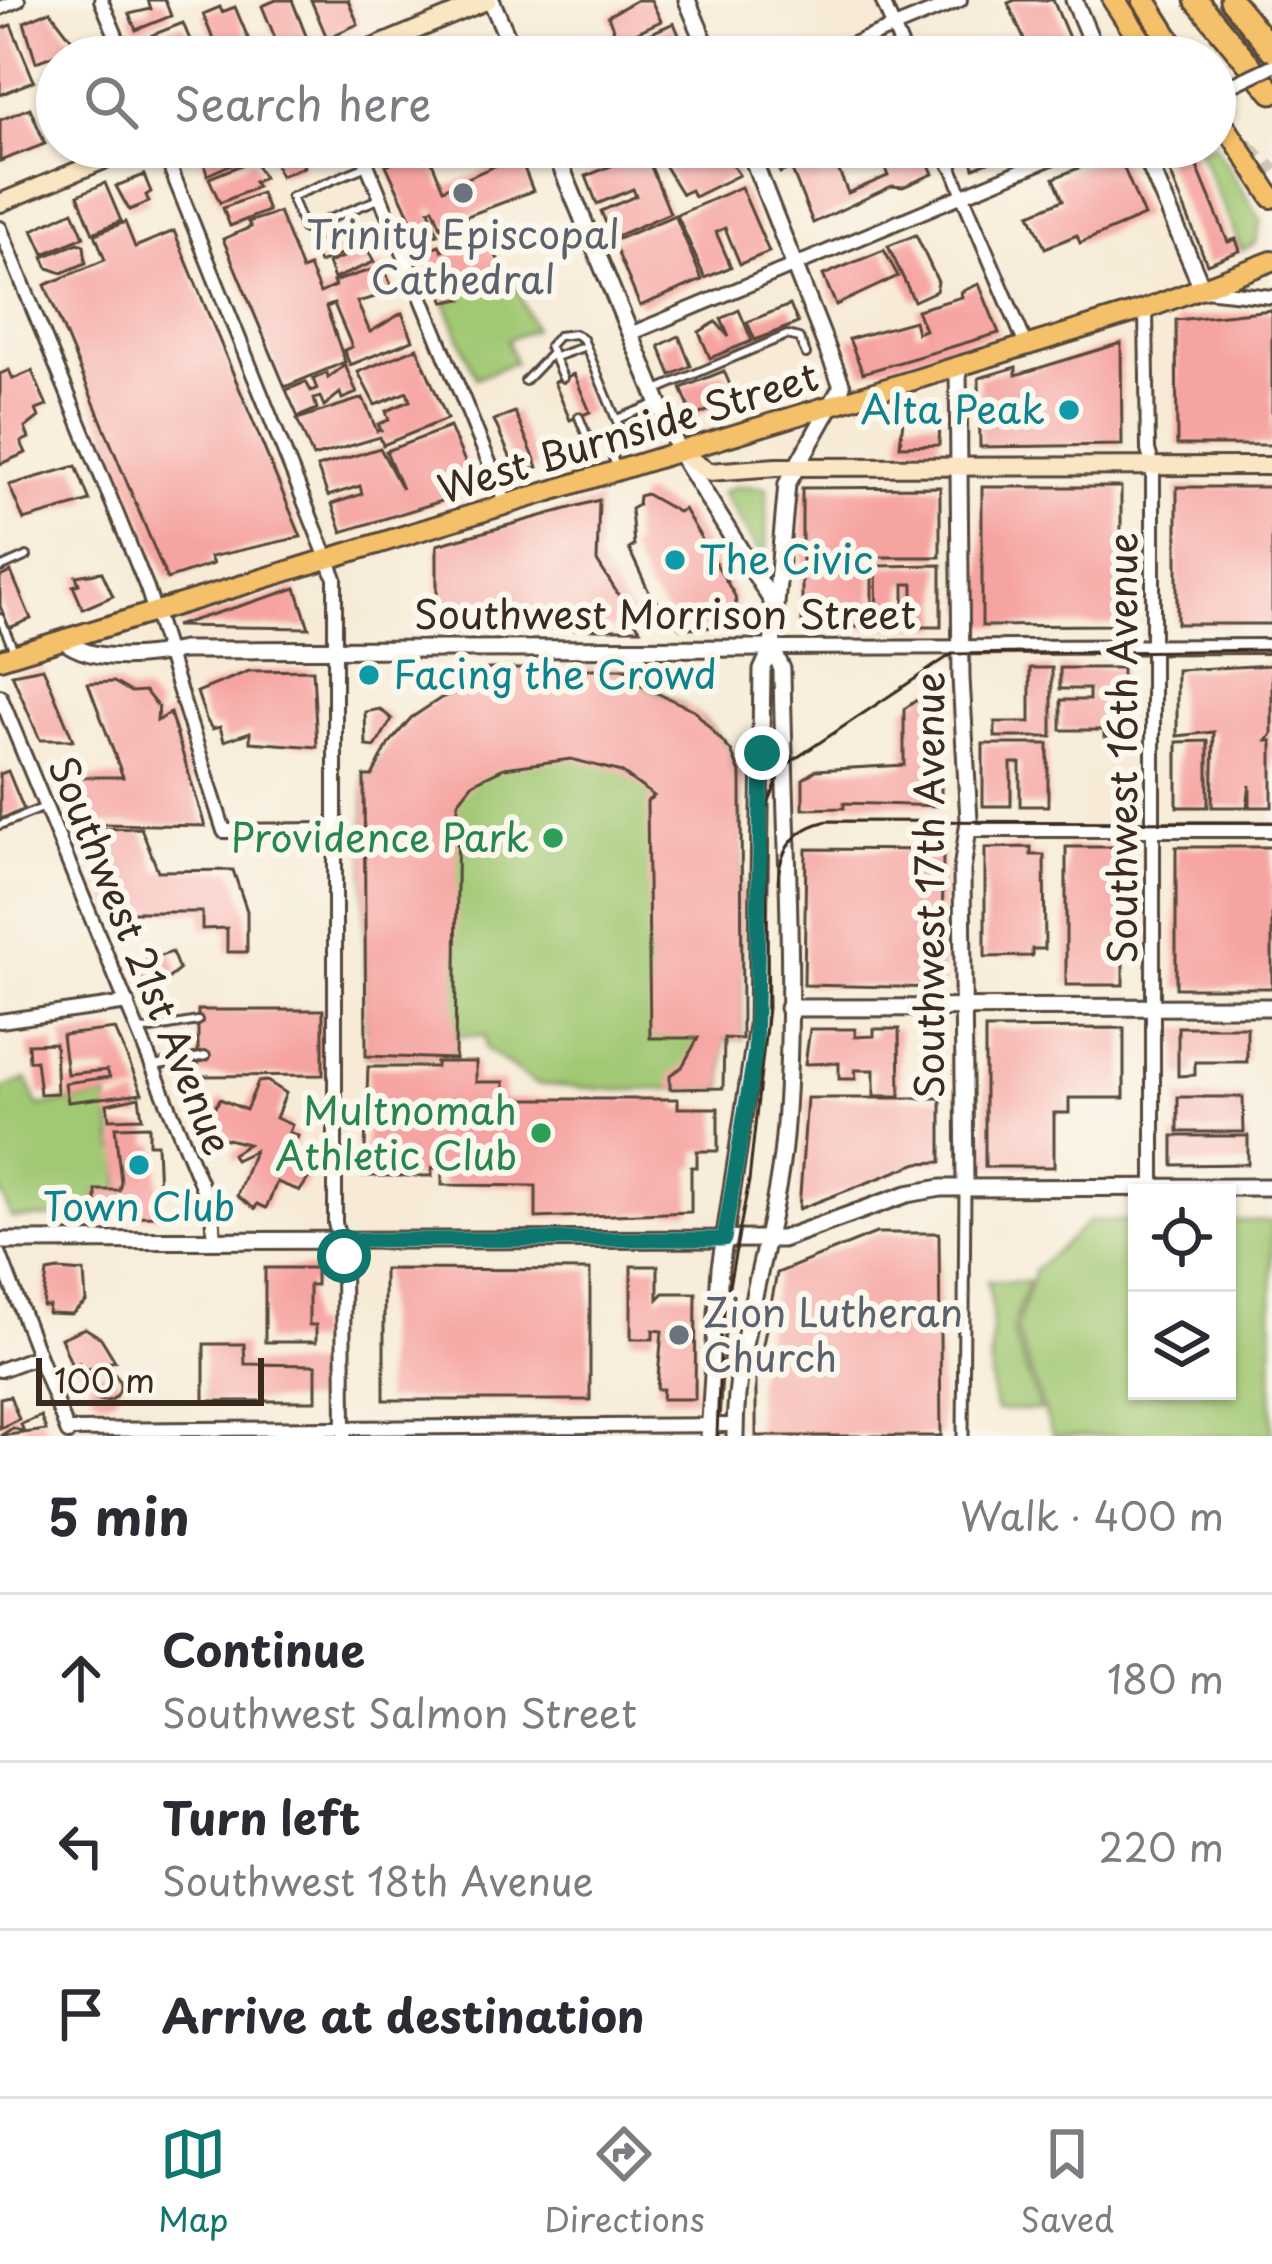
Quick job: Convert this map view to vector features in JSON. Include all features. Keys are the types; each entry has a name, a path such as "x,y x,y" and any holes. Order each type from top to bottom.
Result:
{"highway":[{"path":"1114,0 1137,36"},
{"path":"1144,0 1167,36"},
{"path":"1196,0 1226,36"},
{"path":"1231,0 1272,50"},
{"path":"1236,48 1272,92"}],"main road":[{"path":"402,36 490,0"},
{"path":"1236,142 1272,197"},
{"path":"0,203 84,168"},
{"name":"West Burnside Street","path":"8,657 1146,309 1272,261"},
{"path":"679,452 710,472 795,467 1272,466"}],"street":[{"path":"0,8 18,0"},
{"path":"101,0 116,36"},
{"path":"490,0 506,36"},
{"path":"687,0 702,36"},
{"path":"882,0 897,36"},
{"path":"873,36 960,0"},
{"path":"1074,0 1090,36"},
{"path":"1236,83 1272,66"},
{"path":"171,168 335,578 344,1432"},
{"path":"369,168 506,504"},
{"path":"561,168 679,452 772,602"},
{"path":"709,1431 724,1239 755,1052 762,670 772,648 772,602 780,585 783,510 795,467 835,404 842,381 757,168"},
{"path":"952,168 1025,345"},
{"path":"630,334 1026,168"},
{"path":"1151,168 1203,290 1272,297"},
{"path":"0,228 155,612 224,831 336,830"},
{"name":"Southwest 16th Avenue","path":"1146,309 1153,466 1153,1184"},
{"name":"Southwest 17th Avenue","path":"958,366 963,466 961,647 969,830 962,870 965,1188"},
{"name":"Southwest Morrison Street","path":"63,640 86,654 1272,646"},
{"path":"0,1255 68,1433 735,1431 748,1319 783,1143 788,1008 782,669 772,648"},
{"name":"Southwest 21st Avenue","path":"0,696 212,1211 214,1241"},
{"path":"969,830 1272,830"},
{"path":"0,1022 128,1003"},
{"path":"788,1008 1272,1007"},
{"path":"0,1241 766,1239 812,1232 908,1194 965,1188 1128,1187"},
{"path":"1236,1187 1272,1187"},
{"path":"962,1436 965,1188"},
{"path":"0,1370 38,1356"}],"lane":[{"path":"363,168 291,197 304,229 381,198"},
{"path":"563,378 551,342 564,334 579,336 621,431 590,444 578,417"},
{"path":"616,419 787,335 799,338 806,355"},
{"path":"525,381 552,356 586,346"},
{"path":"607,437 617,471"},
{"path":"0,568 27,556"},
{"path":"0,618 8,657"},
{"path":"0,825 46,807"},
{"path":"139,1031 198,1021"},
{"path":"154,1066 206,1056"}],"green space":[{"path":"1206,168 1229,168 1261,220 1256,243 1242,250"},
{"path":"478,269 489,287 511,274 534,329 507,340 515,362 476,378 445,302 462,298 456,278"},
{"path":"738,486 767,488 766,563 722,492"},
{"name":"Providence Park","path":"488,669 626,669 627,679 664,694 710,725 733,756 741,775 742,1039 724,1039 723,1088 615,1090 536,1084 486,1049 485,1036 455,1035 455,1059 366,1056 364,776 372,776 405,727 434,704 488,679"},
{"path":"27,1079 38,1106 107,1097 115,1149 121,1149 119,1190 96,1191 96,1217 11,1218 0,1189 0,1090"},
{"path":"1090,1221 1128,1221 1128,1400 1236,1400 1236,1221 1272,1221 1272,1436 1053,1436 1016,1330 1035,1270"},
{"path":"987,1281 1028,1282 1012,1330 1040,1410 996,1410"}],"building":[{"path":"148,0 165,0 171,16 136,30 129,14 151,9"},
{"path":"292,0 306,36 274,36 262,6"},
{"path":"311,0 348,0 358,24 326,36"},
{"path":"637,0 651,0 661,21 629,36 616,36 608,16"},
{"path":"1053,0 1068,36 1023,36 1008,3"},
{"path":"235,7 247,36 212,36 203,14"},
{"path":"50,11 69,36 36,36 36,62 24,22"},
{"path":"183,23 188,36 152,36"},
{"path":"674,23 679,36 644,36"},
{"path":"11,25 34,81 0,95 0,29"},
{"path":"30,108 36,122 36,147 0,161 0,120"},
{"path":"233,168 258,168 264,178 254,182 257,187 220,203 209,178"},
{"path":"277,168 301,168 280,176"},
{"name":"Trinity Episcopal Cathedral","path":"387,168 434,168 443,189 490,168 524,168 533,191 467,216 456,225 441,227 433,208 429,210 438,234 421,241"},
{"path":"606,168 652,168 670,213 612,238 601,211 636,196 633,189 597,204 586,176"},
{"path":"666,168 734,168 739,175 694,197 691,190 682,194"},
{"path":"791,168 838,168 848,193 888,176 885,168 931,168 933,174 903,187 892,186 813,223"},
{"path":"1078,168 1124,168 1144,216 1080,243 1077,235 1045,248 1030,214 1063,200 1054,178"},
{"path":"1168,168 1198,168 1228,242 1236,239 1240,251 1207,264"},
{"path":"144,175 151,192 146,195 149,202 129,210 116,186"},
{"path":"105,183 121,221 93,233 78,195"},
{"path":"741,187 769,252 740,264 725,228 716,232 731,267 705,278 677,215"},
{"path":"261,193 268,211 230,226 223,208"},
{"path":"73,211 84,237 44,254 33,230"},
{"path":"279,212 302,270 309,267 320,293 335,286 333,282 383,266 394,292 357,302 370,332 402,313 413,340 350,365 344,350 352,347 334,304 326,307 345,362 285,387 223,239 251,227 248,222"},
{"path":"675,215 702,280 640,306 613,241"},
{"path":"125,222 135,247 174,231 301,537 210,557 213,564 167,579 45,285 105,260 95,234"},
{"path":"357,225 366,244 319,263 311,244"},
{"path":"484,227 505,276 488,287 478,269 456,278 462,299 445,302 424,252 439,245 442,250"},
{"path":"916,235 938,282 936,291 914,301 888,246"},
{"path":"78,243 84,245 86,263 62,273 48,268 43,257"},
{"path":"367,247 374,262 334,279 328,263"},
{"path":"884,250 898,276 836,305 823,275"},
{"path":"979,284 999,333 863,373 849,339 914,321 917,333 925,330 917,310 962,297 961,292"},
{"path":"790,305 798,323 755,340 747,322"},
{"path":"739,310 752,341 710,358 699,332 716,322 729,337 721,319"},
{"path":"1272,310 1272,445 1177,445 1176,320"},
{"path":"679,336 691,366 671,375 659,346"},
{"name":"Alta Peak","path":"1121,343 1122,445 980,447 979,378 1016,367 1016,375"},
{"path":"417,348 447,419 383,445 380,437 313,457 297,419 363,398 377,431 381,430 378,424 389,420 386,411 410,401 407,392 375,405 358,372"},
{"path":"345,365 357,393 342,399 340,393 324,406 320,397 314,399 317,409 298,417 286,390 306,382 311,391 317,389 313,379 327,373 328,378"},
{"path":"9,370 13,379 32,371 47,406 36,410 39,417 25,428 29,438 21,442 26,453 0,464 0,374"},
{"path":"724,371 736,399 693,417 681,388"},
{"path":"574,374 590,412 570,420 554,382"},
{"path":"515,412 538,467 518,475 494,420"},
{"path":"903,420 940,420 939,445 900,446"},
{"path":"450,427 477,490 342,532 332,504 362,494 360,486 328,496 317,467 380,448 402,489 386,451"},
{"path":"76,466 90,501 24,520 9,485"},
{"path":"940,487 940,557 872,557 872,627 802,627 802,488"},
{"path":"982,487 1121,487 1121,625 982,626"},
{"path":"1177,487 1272,487 1272,624 1177,624"},
{"name":"The Civic","path":"646,494 678,512 684,509 735,596 739,627 680,628 648,590 629,549 634,546 631,509"},
{"path":"599,500 597,561 640,629 437,629 437,545"},
{"path":"941,565 941,627 913,627 913,584 904,584 904,627 877,627 876,566"},
{"path":"11,572 31,619 9,628 0,606 0,577"},
{"path":"102,572 113,596 83,609 73,586 79,584 76,576"},
{"path":"296,588 309,628 175,626 275,595"},
{"path":"1272,665 1272,734 1267,741 1272,741 1272,807 1250,807 1250,785 1247,807 1212,807 1214,732 1177,736 1177,670"},
{"path":"43,668 73,740 40,740 12,674"},
{"path":"1030,668 1052,668 1052,737 995,737 995,722 1030,722"},
{"path":"1060,668 1122,668 1122,737 1104,737 1104,730 1061,730 1061,700 1089,700 1089,689 1060,689"},
{"path":"488,669 626,669 626,679 694,710 731,751 741,775 742,1039 724,1038 723,1088 670,1089 670,1075 682,1067 698,1038 650,1038 647,801 654,796 621,772 571,759 504,768 473,783 458,802 455,1059 366,1056 364,776 372,776 388,745 411,718 441,698 488,679"},
{"path":"313,670 317,747 250,742 250,732 224,741 220,727 212,729 206,719 197,692 249,671"},
{"path":"114,682 131,692 145,691 158,707 157,721 170,713 205,826 99,824 101,829 141,828 158,871 233,870 247,911 247,952 227,952 227,928 202,929 202,912 113,912 56,777 123,777 88,683"},
{"path":"941,683 941,806 844,803 844,808 803,809 803,779 816,770 904,765 904,709"},
{"path":"380,709 392,719 375,747 366,746 365,712"},
{"path":"1208,741 1208,807 1177,807 1177,742"},
{"path":"983,744 1048,744 1048,806 1020,806 1020,763 1011,763 1011,806 983,806"},
{"path":"8,771 24,810 0,819 0,774"},
{"path":"1031,847 1031,855 1044,855 1045,949 1032,949 1032,956 985,957 985,848"},
{"path":"1066,847 1123,847 1123,985 1066,985"},
{"path":"1176,847 1272,847 1272,988 1176,988"},
{"path":"806,849 943,850 942,988 804,985"},
{"path":"172,952 179,970 149,994 133,965"},
{"path":"198,1010 323,1010 323,1075 198,1076"},
{"path":"1178,1027 1247,1027 1247,1062 1195,1062 1195,1075 1178,1076"},
{"path":"1124,1028 1124,1098 1069,1098 1069,1113 1054,1113 1054,1167 985,1167 985,1029"},
{"path":"115,1029 142,1093 68,1102 65,1083 110,1077 107,1070 67,1074 62,1035"},
{"path":"810,1029 855,1029 855,1037 874,1036 874,1029 899,1029 900,1096 874,1096 874,1070 855,1070 856,1079 839,1079 839,1063 805,1064"},
{"path":"55,1043 57,1093 40,1094 36,1060 29,1061 28,1044"},
{"name":"Multnomah Athletic Club","path":"436,1062 476,1062 476,1082 504,1082 504,1099 678,1099 678,1108 718,1108 718,1151 697,1151 697,1167 691,1167 691,1212 536,1218 536,1186 442,1185 442,1168 432,1168 432,1176 364,1176 368,1067 436,1067"},
{"path":"267,1081 286,1093 276,1118 292,1125 289,1132 298,1136 291,1152 311,1160 308,1169 313,1171 300,1191 277,1182 266,1208 257,1204 255,1209 237,1196 254,1151 235,1160 232,1154 248,1144 223,1138 210,1128 213,1121 208,1118 220,1099 246,1110 258,1082"},
{"path":"139,1097 142,1118 109,1119 107,1104"},
{"path":"1178,1097 1243,1097 1244,1132 1178,1132"},
{"path":"807,1098 941,1098 941,1162 918,1163 799,1209"},
{"name":"Town Club","path":"149,1126 149,1144 157,1144 160,1216 96,1217 96,1190 119,1190 121,1182 115,1127"},
{"path":"1173,1136 1248,1136 1248,1164 1173,1165"},
{"path":"876,1233 939,1233 941,1436 756,1436 756,1380 777,1273"},
{"name":"Zion Lutheran Church","path":"631,1266 658,1266 658,1299 664,1293 696,1293 695,1399 662,1399 663,1389 657,1389 662,1331 653,1330 653,1339 631,1339"},
{"path":"265,1268 316,1268 316,1285 309,1285 309,1325 316,1325 316,1342 265,1342"},
{"path":"384,1269 590,1270 590,1400 384,1400"},
{"path":"47,1272 84,1272 86,1302 72,1314 48,1313 49,1306 43,1306"},
{"path":"85,1328 101,1338 115,1361 82,1371 79,1363 72,1366 61,1338"},
{"path":"204,1344 244,1344 245,1364 316,1365 316,1401 204,1401"},
{"path":"105,1371 116,1375 120,1386 116,1397 105,1401 94,1397 90,1386 94,1375"},
{"path":"10,1396 19,1419 0,1428 0,1398"},
{"path":"41,1416 46,1430 0,1436 13,1428 24,1432 21,1424"}],"tunnel":[{"path":"1242,146 1272,174"}],"tram line":[{"path":"717,1436 721,1328 749,1181 768,1008 765,811 783,767 952,654 1272,650"},
{"path":"778,883 791,842 806,829 828,821 1272,822"}],"place":[{"name":"Trinity Episcopal Cathedral","path":"463,193"},
{"name":"Alta Peak","path":"1069,410"},
{"name":"The Civic","path":"675,560"},
{"name":"Facing the Crowd","path":"369,675"},
{"name":"Providence Park","path":"553,838"},
{"name":"Multnomah Athletic Club","path":"541,1133"},
{"name":"Town Club","path":"139,1165"},
{"name":"Zion Lutheran Church","path":"679,1335"}],"route":[{"path":"344,1256 339,1240 724,1239 755,1052 762,753"}]}
